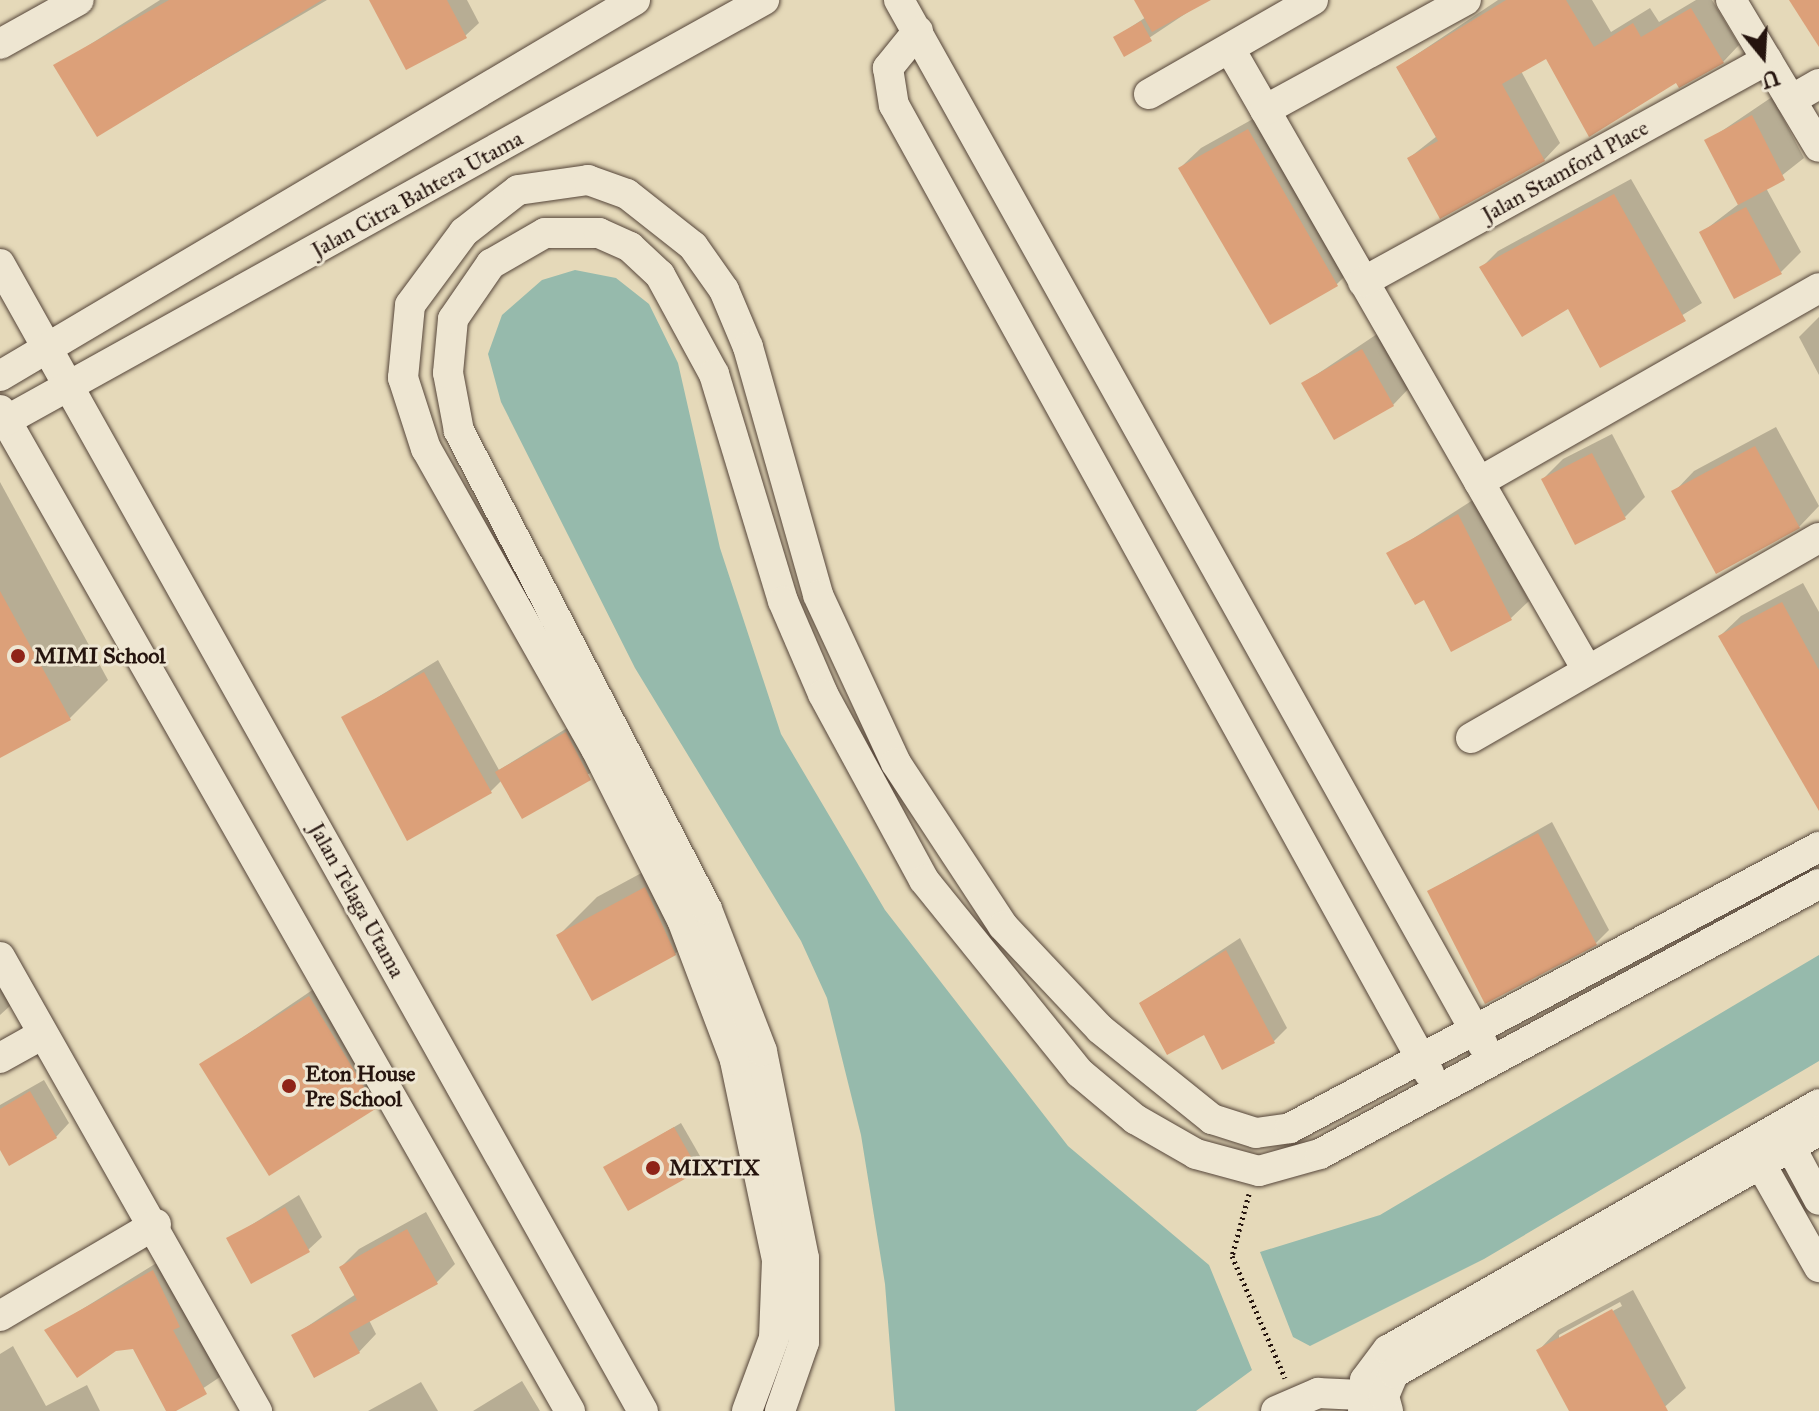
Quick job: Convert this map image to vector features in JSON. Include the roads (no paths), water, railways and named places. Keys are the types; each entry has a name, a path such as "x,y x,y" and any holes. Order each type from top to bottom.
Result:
{"street":[{"path":"0,44 79,0"},
{"path":"0,376 635,0"},
{"name":"Jalan Citra Bahtera Utama","path":"3,419 70,389 764,0"},
{"path":"899,0 1495,1064"},
{"path":"1149,94 1313,0"},
{"path":"1265,110 1466,0"},
{"path":"1731,0 1819,147"},
{"path":"918,31 888,68 894,105 1439,1093"},
{"path":"1230,49 1585,666"},
{"name":"Jalan Stamford Place","path":"1363,282 1767,60"},
{"path":"1791,100 1819,84"},
{"path":"747,1411 774,1338 777,1260 735,1060 682,920 596,749 426,449 403,378 410,305 464,232 518,190 588,180 627,194 693,246 708,268 748,347 818,595 896,763 1003,926 1100,1029 1212,1119 1256,1133 1290,1128 1473,1028 1819,847"},
{"path":"780,1411 804,1342 804,1258 762,1051 707,909 459,431 448,373 453,319 491,264 545,233 599,233 630,247 660,275 714,374 783,601 823,694 924,880 973,946 1080,1073 1135,1119 1196,1154 1259,1171 1320,1154 1495,1064 1819,884"},
{"name":"Jalan Telaga Utama","path":"0,264 643,1411"},
{"path":"1479,482 1819,288"},
{"path":"3,419 570,1411"},
{"path":"1471,738 1585,666 1819,538"},
{"path":"0,957 156,1224 252,1409"},
{"path":"0,1058 43,1034"},
{"path":"1286,1406 1318,1393 1374,1403 1394,1373 1785,1137 1819,1104"},
{"path":"1785,1137 1819,1131"},
{"path":"1785,1137 1819,1200"},
{"path":"1755,1154 1819,1267"},
{"path":"0,1316 156,1224"}],"place":[{"name":"MIMI School","path":"18,656"},
{"name":"Eton House Pre School","path":"289,1086"},
{"name":"MIXTIX","path":"653,1168"}]}
